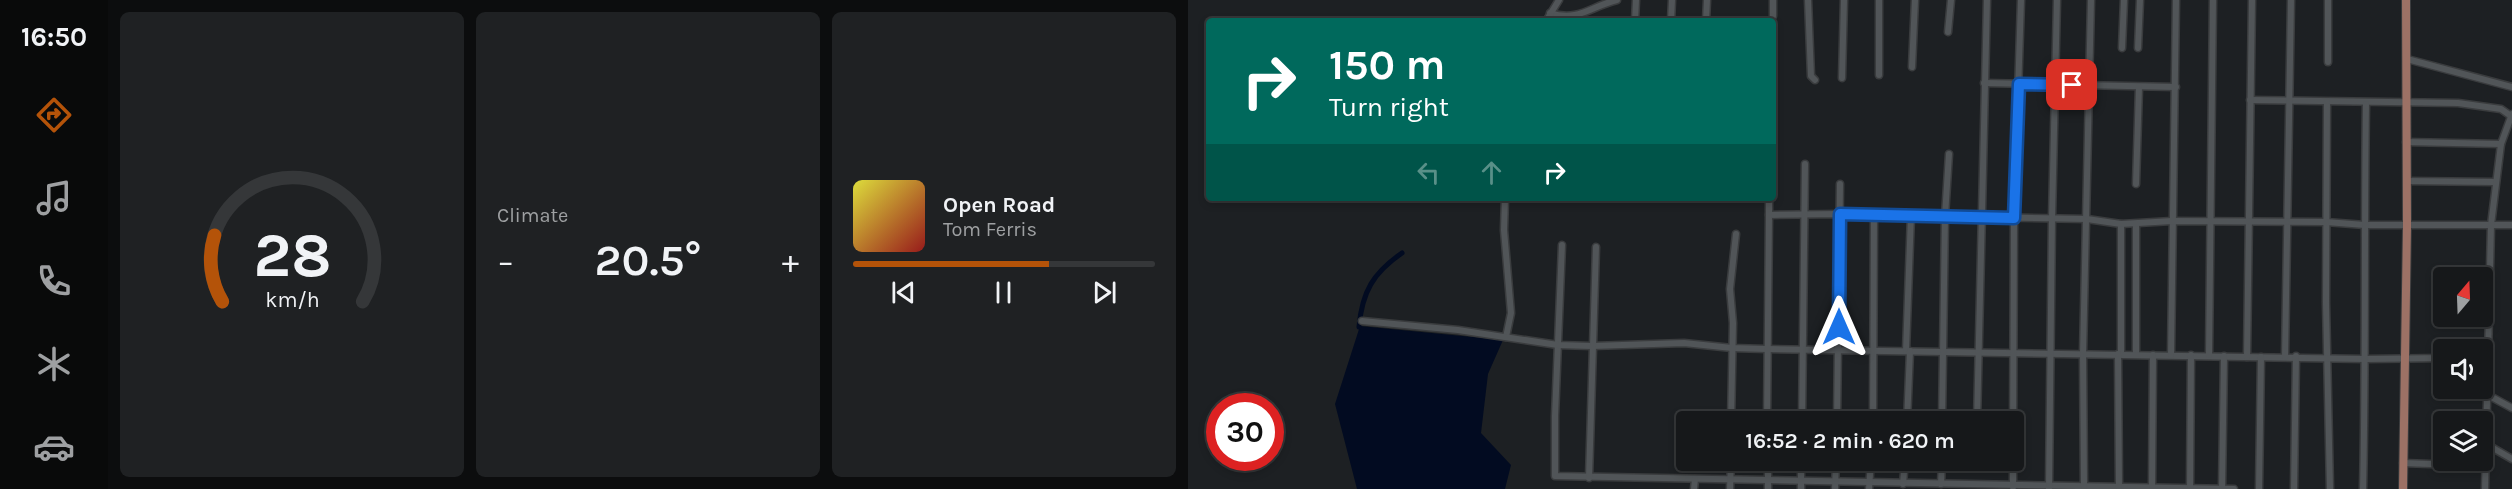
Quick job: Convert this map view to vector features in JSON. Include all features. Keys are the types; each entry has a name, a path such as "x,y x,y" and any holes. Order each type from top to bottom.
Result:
{"main road":[{"path":"2403,489 2407,225 2406,0"}],"street":[{"path":"1547,18 1558,0"},
{"path":"1550,13 1562,16 1580,15 1601,4 1617,0"},
{"path":"1635,18 1636,0"},
{"path":"1671,18 1672,0"},
{"path":"1706,18 1707,0"},
{"path":"1773,0 1773,16"},
{"path":"1808,0 1808,44 1811,76 1815,80"},
{"path":"1842,78 1844,0"},
{"path":"1879,0 1879,75"},
{"path":"1912,67 1915,0"},
{"path":"1948,32 1951,0"},
{"path":"1977,411 1987,0"},
{"path":"2013,411 2014,218 2021,0"},
{"path":"2049,487 2057,0"},
{"path":"2084,486 2083,354 2091,0"},
{"path":"2122,48 2124,0"},
{"path":"2138,48 2140,0"},
{"path":"2171,355 2176,0"},
{"path":"2209,355 2213,0"},
{"path":"2247,357 2252,0"},
{"path":"2285,357 2291,0"},
{"path":"2328,0 2328,62"},
{"path":"2407,59 2512,87"},
{"path":"1984,83 2176,87"},
{"path":"2136,184 2139,87"},
{"path":"2250,100 2367,104 2467,104 2501,109 2512,115 2501,144 2495,182 2487,339"},
{"path":"2327,102 2327,358 2330,489"},
{"path":"2363,489 2367,104"},
{"path":"2406,142 2501,144"},
{"path":"1942,411 1945,216 1949,154"},
{"path":"1802,411 1805,164"},
{"path":"2407,181 2495,182"},
{"path":"1837,411 1840,184"},
{"path":"1505,201 1504,230 1511,313 1506,337"},
{"path":"1767,411 1769,201"},
{"path":"1769,215 1840,214 2087,219 2121,224 2209,221 2326,222 2365,225 2512,225"},
{"path":"1873,411 1874,215"},
{"path":"1907,411 1911,215"},
{"path":"2119,487 2121,224"},
{"path":"2136,224 2136,354"},
{"path":"1731,411 1733,324 1730,289 1736,234"},
{"path":"1562,245 1555,416 1555,476 1695,478 1801,486 1941,484 2234,489"},
{"path":"1589,478 1596,247"},
{"path":"1362,321 1558,345 1684,343 1732,348 1804,350 2296,356 2366,359 2433,358"},
{"path":"2152,488 2153,355"},
{"path":"2190,488 2191,355"},
{"path":"2222,489 2224,356"},
{"path":"2294,489 2296,356"},
{"path":"2259,489 2261,357"},
{"path":"2493,398 2512,408"},
{"path":"2493,448 2512,459"},
{"path":"2403,463 2433,464"},
{"path":"1730,471 1730,489"},
{"path":"1835,486 1836,471"},
{"path":"1869,486 1870,471"},
{"path":"1903,484 1904,471"},
{"path":"1941,484 1942,471"},
{"path":"2013,471 2013,487"},
{"path":"2485,489 2486,471"},
{"path":"1695,478 1695,489"}],"water":[{"path":"1360,326 1503,340 1488,374 1481,433 1511,465 1505,489 1357,489 1335,404"}],"waterway":[{"path":"1359,327 1363,303 1371,284 1383,268 1402,253"}],"route":[{"path":"1839,327 1840,214 2014,218 2019,84 2072,85"}]}
